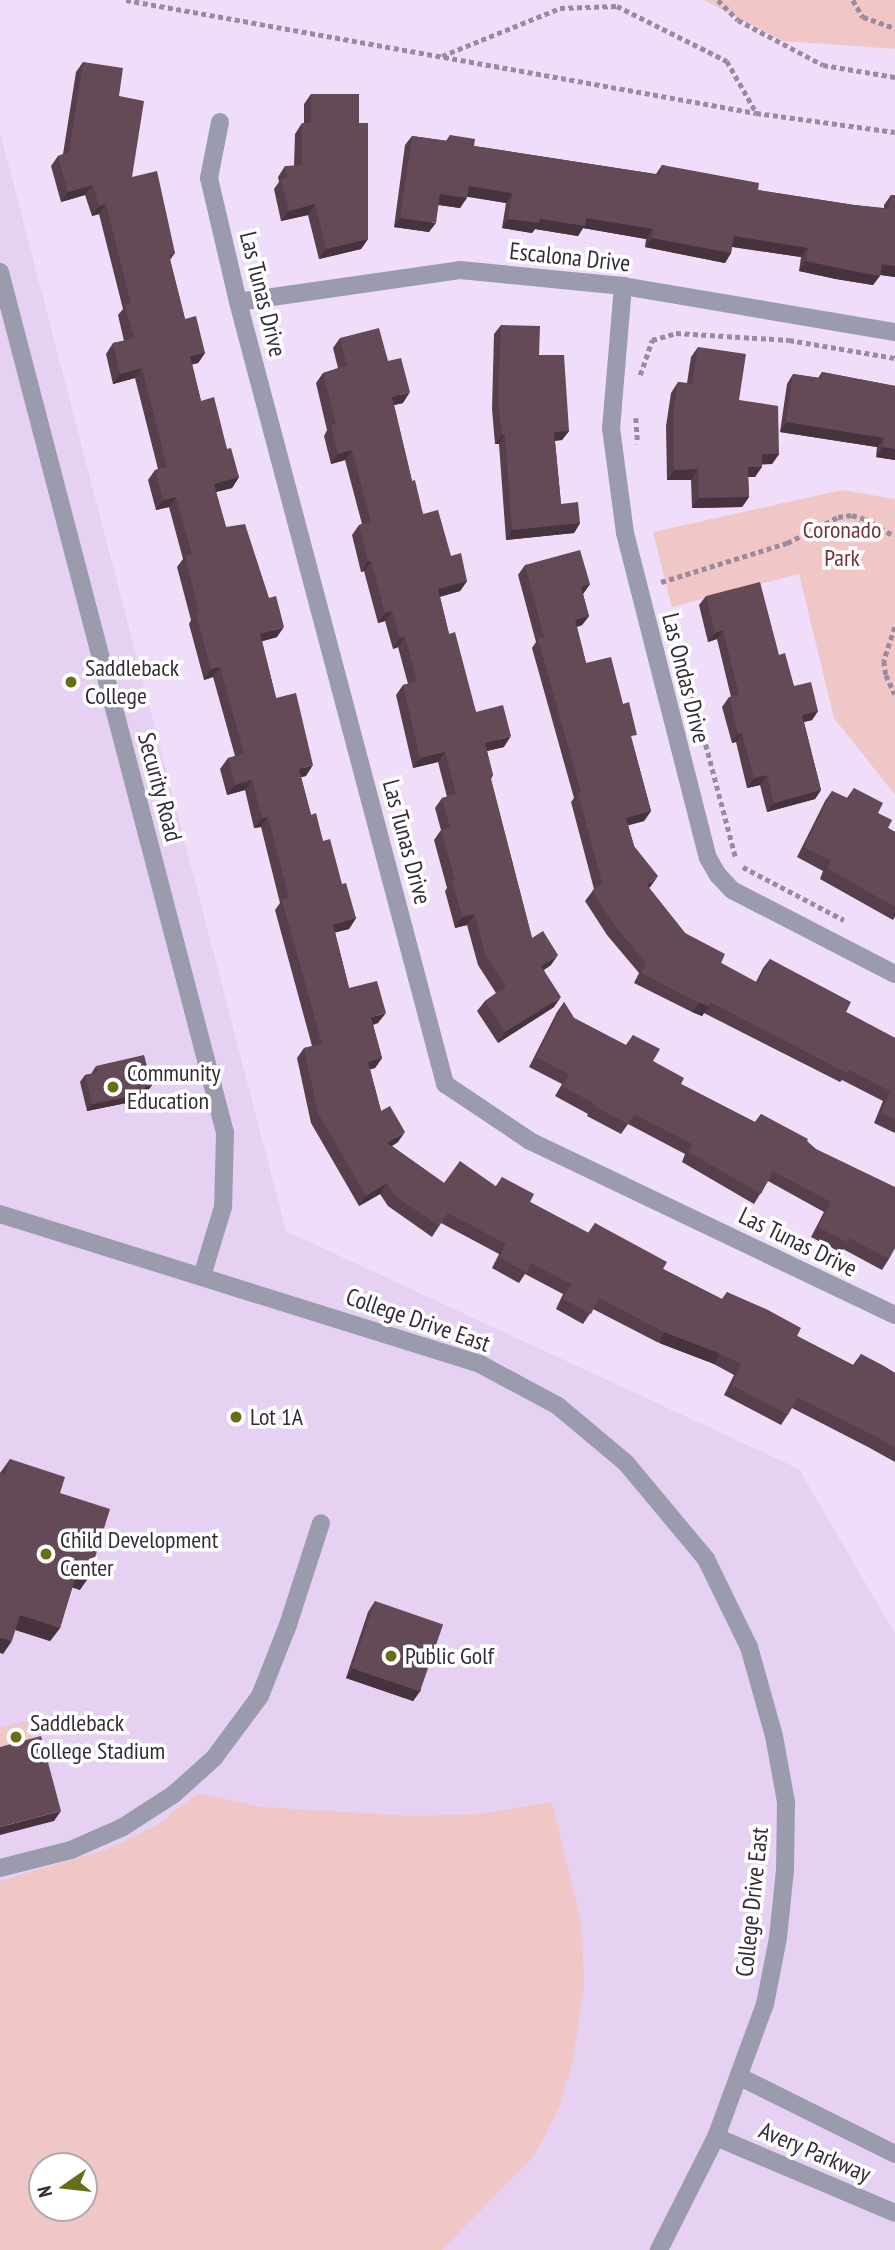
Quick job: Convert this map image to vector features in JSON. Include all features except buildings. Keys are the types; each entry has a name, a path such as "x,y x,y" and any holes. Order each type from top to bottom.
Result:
{"street":[{"name":"Las Tunas Drive","path":"220,122 209,178 238,302 446,1084 530,1141 895,1315"},
{"name":"Escalona Drive","path":"238,302 460,270 623,286 895,332"},
{"name":"Security Road","path":"0,272 225,1133 223,1207 202,1276"},
{"name":"Las Ondas Drive","path":"623,286 611,428 625,533 708,858 718,875 732,890 895,974"},
{"name":"College Drive East","path":"0,1214 480,1364 558,1406 626,1463 706,1559 749,1647 774,1736 786,1802 785,1871 778,1938 765,2004 716,2137 659,2250"},
{"path":"0,1868 71,1850 123,1827 174,1794 214,1758 260,1696 288,1625 321,1523"},
{"name":"Avery Parkway","path":"740,2077 895,2154"},
{"name":"Avery Parkway","path":"716,2137 895,2213"}],"path":[{"path":"126,0 757,113 895,132"},
{"path":"617,6 620,0"},
{"path":"718,0 738,20 823,65 895,77"},
{"path":"853,0 863,17 895,29"},
{"path":"440,57 561,8 617,6 727,61 757,113"},
{"path":"639,377 652,340 676,333 789,340 895,358"},
{"path":"636,413 638,447"},
{"path":"661,582 787,543 838,517 852,515 865,519 895,536"},
{"path":"658,570 663,592"},
{"path":"895,627 884,661 886,675 895,694"},
{"path":"679,647 737,864 849,923"}],"shaded area":[{"name":"Saddleback College","path":"0,132 286,1231 799,1469 895,1634 895,2250 0,2250"}],"green space":[{"path":"704,0 895,0 895,49 783,41"},
{"name":"Coronado Park","path":"842,490 895,499 895,795 834,718 799,574 672,607 653,532"},
{"name":"Saddleback College Stadium","path":"27,1721 34,1746 0,1755 0,1728"},
{"path":"198,1793 262,1807 413,1816 480,1814 552,1802 582,1926 584,1985 573,2061 559,2108 534,2156 442,2250 0,2250 0,1881 108,1849 157,1825"}],"place":[{"name":"Saddleback College","path":"71,682"},
{"name":"Community Education","path":"113,1087"},
{"name":"Lot 1A","path":"236,1417"},
{"name":"Child Development Center","path":"46,1554"},
{"name":"Public Golf","path":"391,1656"},
{"name":"Saddleback College Stadium","path":"16,1737"}]}
